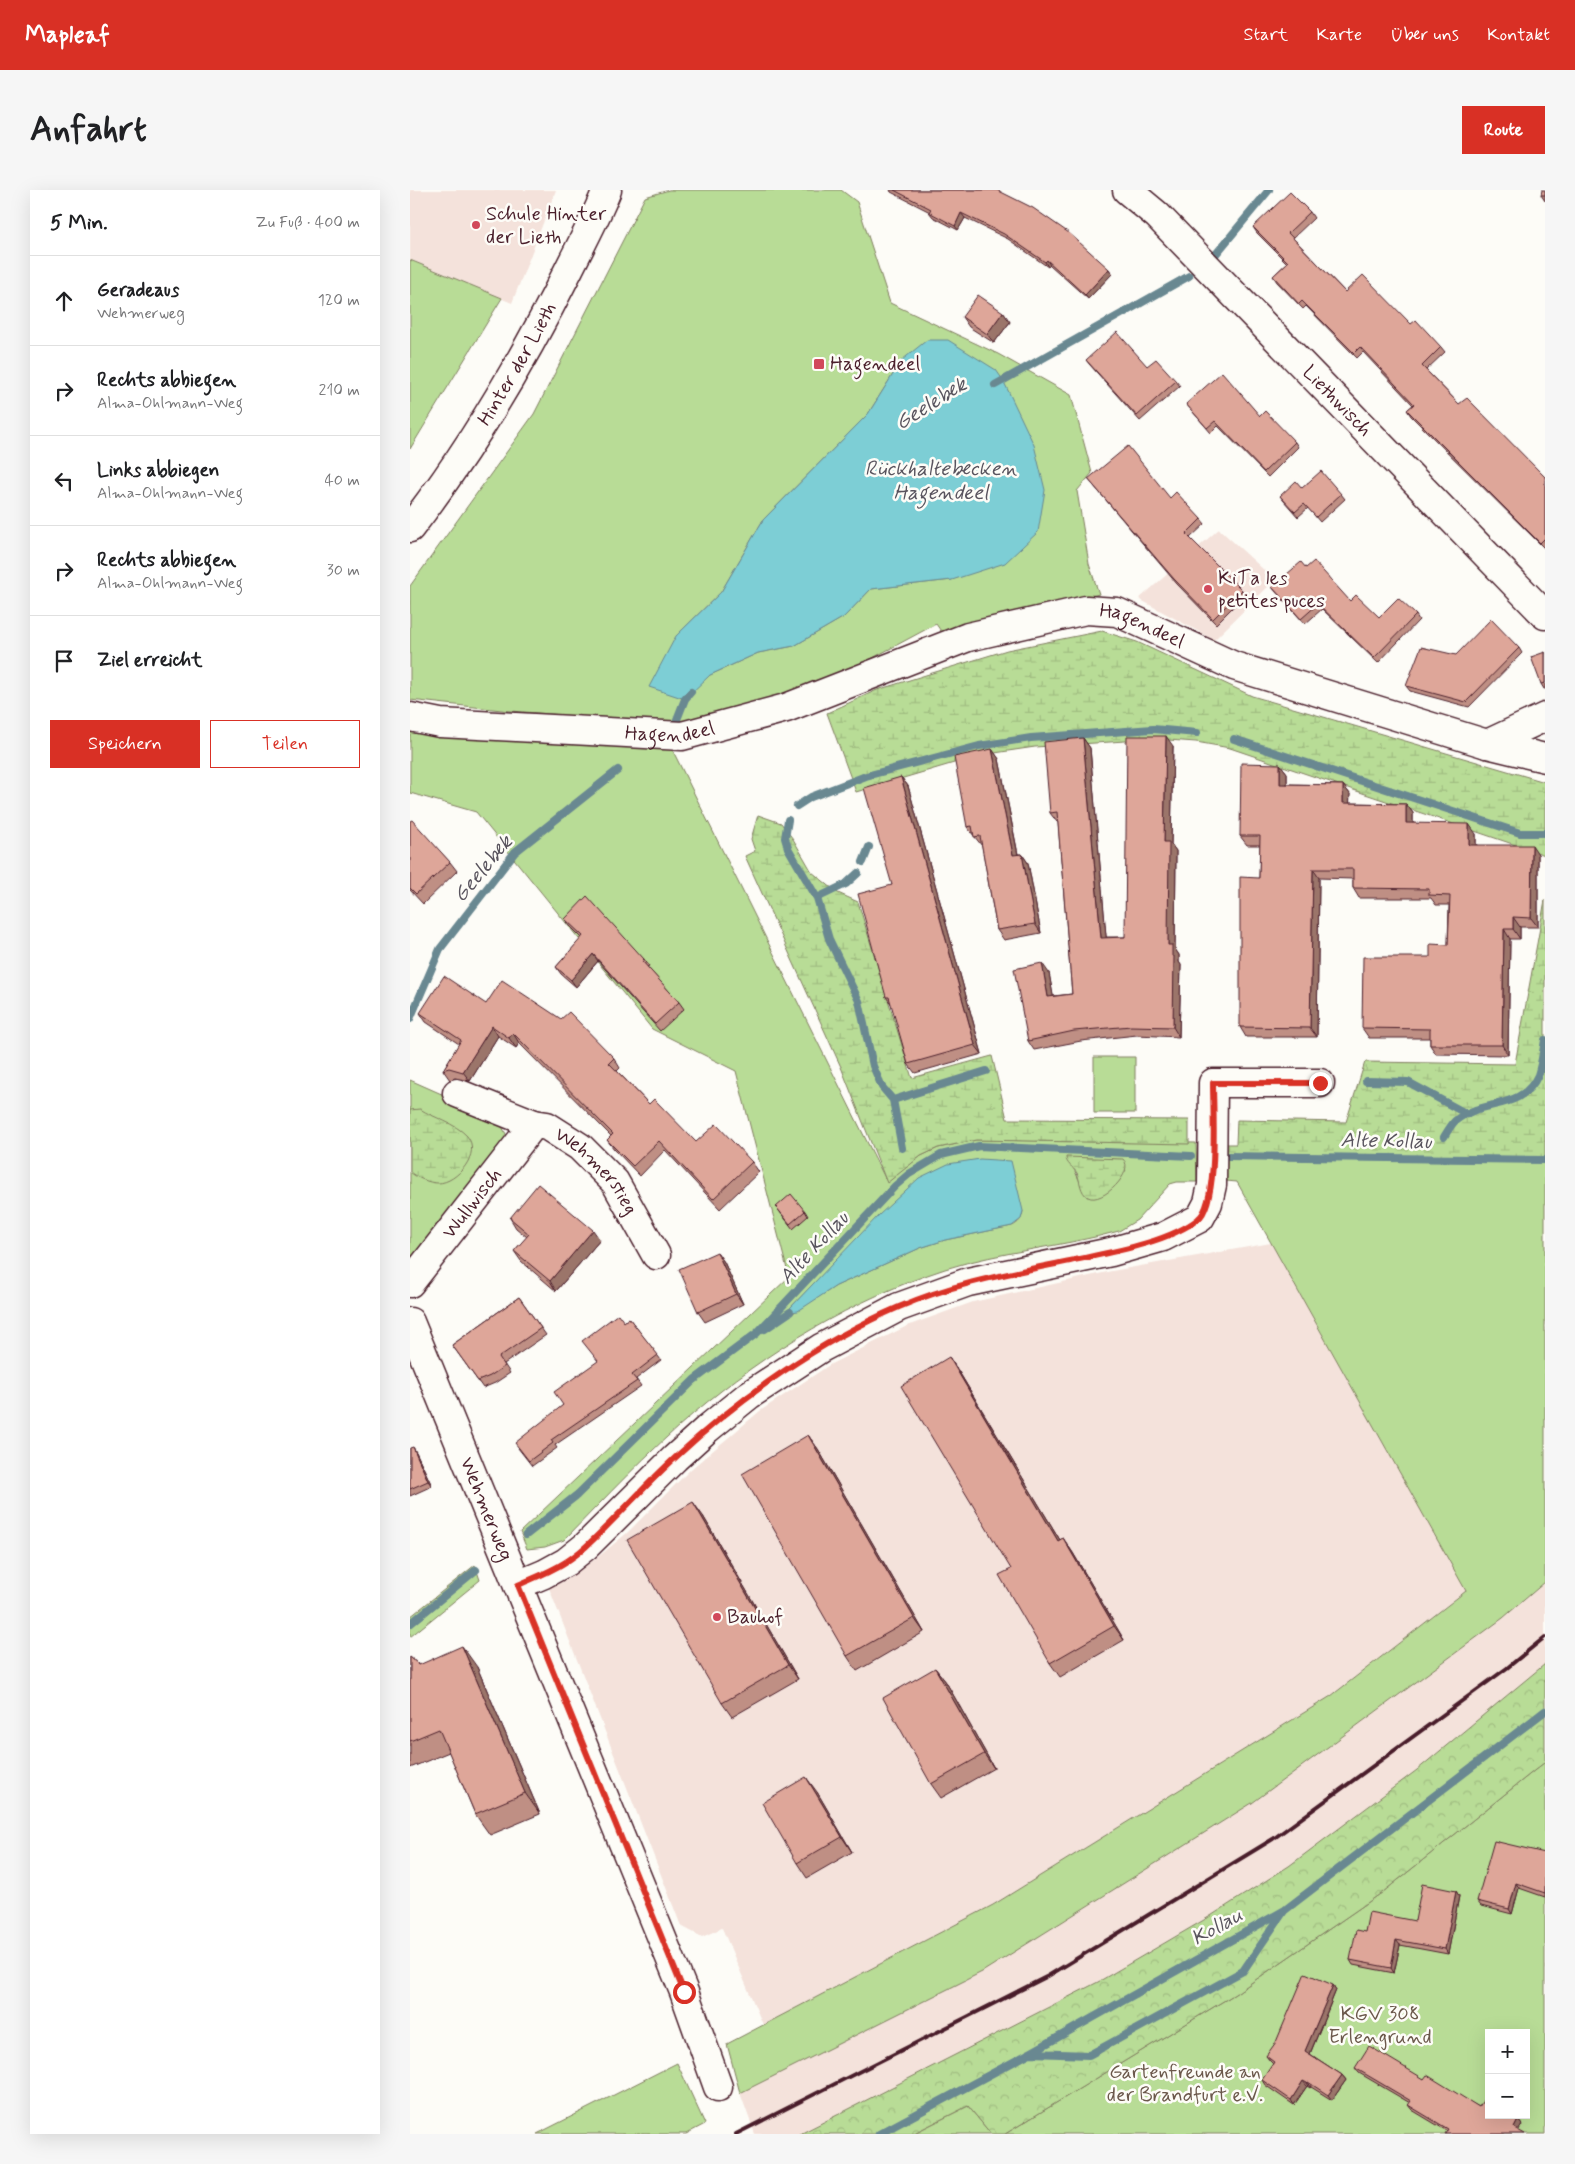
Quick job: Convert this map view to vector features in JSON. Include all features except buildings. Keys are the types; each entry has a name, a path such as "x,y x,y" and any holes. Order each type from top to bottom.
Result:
{"street":[{"name":"Hinter der Lieth","path":"410,528 509,382 558,291 607,190"},
{"name":"Liethwisch","path":"1127,190 1157,215 1545,615"},
{"name":"Hagendeel","path":"410,717 440,723 682,736 786,708 968,637 1086,610 1117,612 1234,666 1487,744 1545,758"},
{"path":"1487,744 1545,718"},
{"path":"518,1585 566,1562 586,1546 707,1429 749,1395 821,1348 899,1307 968,1282 1111,1252 1164,1237 1200,1218 1208,1204 1212,1185 1213,1083 1320,1083"},
{"name":"Wehmerstieg","path":"457,1092 534,1124 548,1126 580,1147 615,1182 656,1255"},
{"name":"Wullwisch","path":"410,1283 534,1124"},
{"name":"Wehmerweg","path":"410,1322 684,1992 718,2087"}],"shaded area":[{"name":"Schule Hinter der Lieth","path":"410,190 556,190 512,303 410,260"},
{"name":"KiTa les petites puces","path":"1219,529 1275,580 1214,640 1139,599"},
{"path":"1271,1243 1466,1591 1331,1696 993,1905 763,2025 722,1928 702,1937 681,1926 549,1588 566,1580 627,1533 691,1469 760,1411 831,1364 907,1326 973,1302 1112,1271"},
{"path":"1545,1582 1545,1664 1417,1770 1289,1866 1209,1917 1098,1982 800,2134 755,2134 740,2093 982,1972 1252,1803 1503,1618"}],"green space":[{"path":"669,190 841,190 857,202 890,303 998,354 1071,395 1092,473 1077,491 1089,564 1099,594 943,634 936,624 798,698 680,724 511,711 410,700 410,586 534,414 645,197","holes":["902,360 952,580 871,589 844,617 794,646 758,653 710,675 676,636 721,592 763,520 868,414"]},
{"path":"410,260 502,298 410,449"},
{"path":"1102,631 1137,642 1252,696 1545,782 1545,855 1230,748 1196,742 1155,739 1035,747 981,755 856,792 827,713 877,690 1007,650"},
{"path":"410,728 671,747 887,1182 921,1156 938,1148 976,1140 1196,1143 1197,1182 1170,1184 1137,1220 1119,1231 988,1258 945,1269 877,1295 844,1311 781,1348 722,1390 644,1459 564,1540 545,1547 527,1549 520,1532 789,1277 736,1071 652,1029 476,812 410,793","holes":["1073,1167 1126,1170 1111,1189 1101,1194 1087,1197","906,1190 1023,1211 1023,1214 1017,1224 1012,1226 945,1240 920,1248 836,1286 793,1313 790,1308"]},
{"path":"758,815 781,823 793,839 812,872 838,893 858,902 912,1078 992,1056 1007,1119 1189,1120 1189,1144 976,1140 938,1148 921,1156 887,1183 841,1067 745,856 755,851 751,839"},
{"path":"1545,900 1545,1160 1227,1156 1227,1144 1236,1144 1237,1120 1346,1122 1365,1062 1515,1064"},
{"path":"1094,1057 1135,1057 1135,1113 1094,1113"},
{"path":"410,1080 498,1119 506,1134 506,1148 412,1260 410,1260"},
{"path":"420,1109 462,1131 471,1143 471,1151 465,1166 453,1178 445,1182 427,1181 410,1172 410,1110"},
{"path":"1227,1156 1545,1160 1545,1582 1503,1618 1252,1803 982,1972 740,2093 727,2044 993,1905 1331,1696 1466,1591 1237,1182 1226,1181"},
{"path":"1066,1157 1123,1159 1126,1164 1125,1171 1116,1186 1109,1192 1094,1198 1088,1197 1083,1193 1077,1173 1068,1164"},
{"path":"475,1565 480,1580 410,1637 410,1617"},
{"path":"1545,1664 1545,1762 1383,1892 1235,1994 1005,2134 991,2134 968,2106 912,2134 800,2134 1098,1982 1209,1917 1289,1866 1417,1770"},
{"name":"KGV 308 Erlengrund","path":"1545,1762 1545,2134 1005,2134 1235,1994 1383,1892"},
{"path":"677,2063 705,2124 686,2134 537,2134"},
{"path":"968,2106 991,2134 912,2134"}],"water":[{"name":"Rückhaltebecken Hagendeel","path":"927,340 948,340 996,370 1003,380 1034,445 1045,490 1038,532 1005,563 952,580 871,589 844,617 794,646 758,653 710,675 685,699 649,687 676,636 721,592 763,520 868,414 902,360"},
{"path":"980,1159 1011,1161 1023,1211 1021,1219 1012,1226 945,1240 920,1248 836,1286 798,1311 790,1312 790,1308 879,1215 919,1178 948,1164"}],"waterway":[{"name":"Geelebek","path":"1216,254 1269,190"},
{"name":"Geelebek","path":"995,385 1189,276"},
{"name":"Geelebek","path":"676,722 685,699 691,692"},
{"path":"797,806 811,797 866,776 979,746 1031,738 1153,729 1197,733"},
{"path":"1234,739 1520,833 1545,833"},
{"name":"Geelebek","path":"410,1019 440,949 515,852 618,770"},
{"path":"788,820 785,838 788,848 817,898 829,939 859,1001 873,1066 882,1087 893,1100 902,1148"},
{"path":"863,862 869,847"},
{"path":"817,898 846,884 858,873"},
{"path":"1444,1137 1455,1121 1465,1114 1511,1100 1522,1095 1531,1087 1538,1075 1545,1040"},
{"path":"893,1100 986,1071"},
{"path":"1366,1081 1408,1082 1467,1114"},
{"name":"Alte Kollau","path":"526,1535 577,1495 694,1380 757,1333 895,1186 909,1174 941,1155 979,1146 1191,1156"},
{"name":"Alte Kollau","path":"1227,1156 1545,1160"},
{"path":"765,1329 790,1312"},
{"name":"Alte Kollau","path":"410,1624 476,1570"},
{"name":"Kollau","path":"879,2134 1030,2053 1285,1910 1545,1711"},
{"path":"1031,2053 1089,2055 1243,1971 1284,1911"}],"railway":[{"path":"736,2134 1048,1976 1273,1839 1507,1668 1545,1637"}],"place":[{"name":"Schule Hinter der Lieth","path":"476,225"},
{"name":"Hagendeel","path":"819,364"},
{"name":"KiTa les petites puces","path":"1208,589"},
{"name":"Bauhof","path":"717,1617"}],"route":[{"path":"684,1992 518,1585 566,1562 586,1546 707,1429 749,1395 821,1348 899,1307 968,1282 1111,1252 1164,1237 1200,1218 1208,1204 1212,1185 1213,1083 1320,1083"}],"park label":[{"name":"Gartenfreunde an der Brandfurt e.V.","path":"1185,2084"}]}
